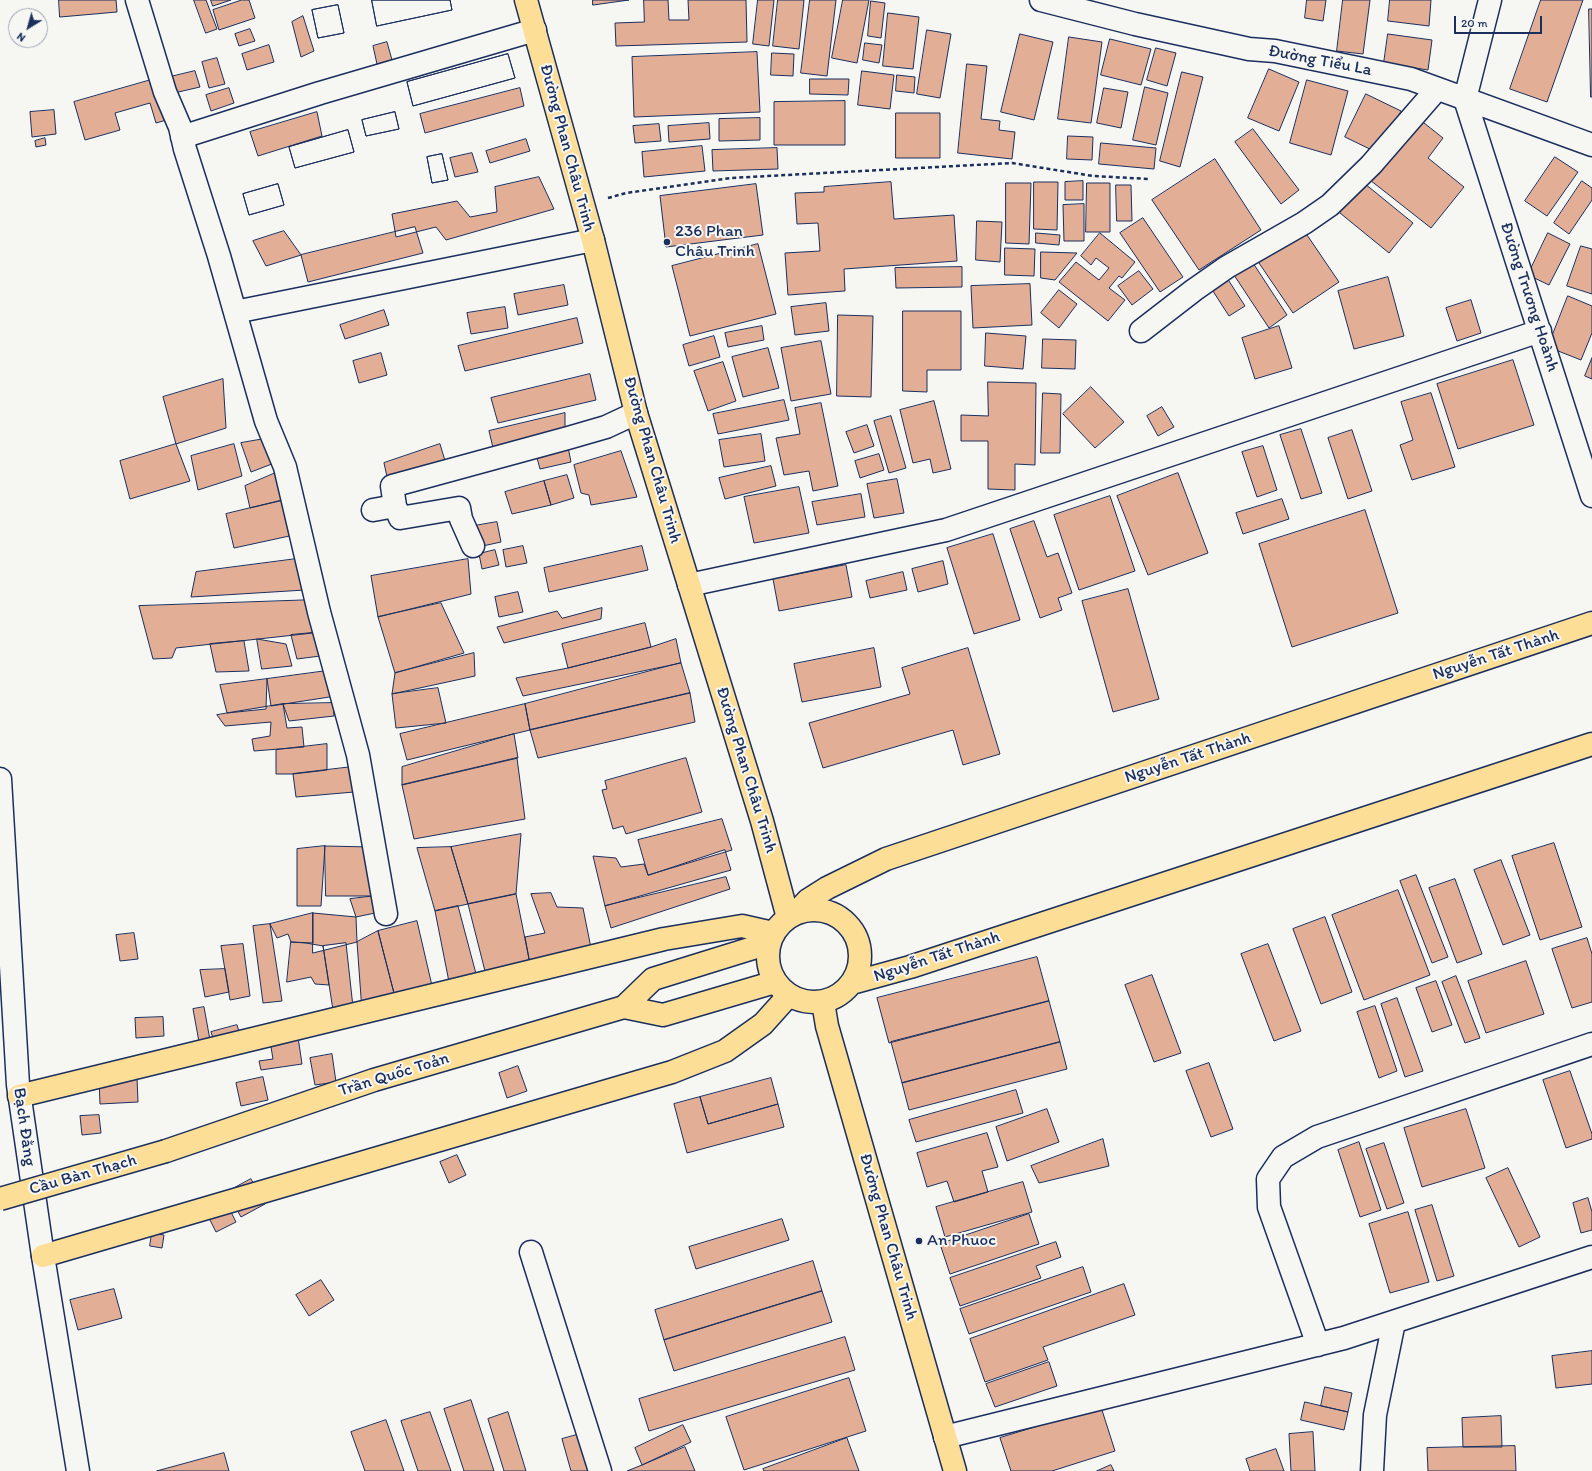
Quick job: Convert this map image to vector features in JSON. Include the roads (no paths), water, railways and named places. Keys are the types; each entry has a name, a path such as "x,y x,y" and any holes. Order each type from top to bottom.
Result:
{"main road":[{"name":"Đường Phan Châu Trinh","path":"526,0 593,240 636,413 792,916"},
{"name":"Nguyễn Tất Thành","path":"792,916 808,900 827,888 886,859 1592,623"},
{"name":"Nguyễn Tất Thành","path":"852,983 917,964 1592,744"},
{"path":"807,910 822,911 836,916 848,924 856,937 860,953 859,969 852,983 841,994 827,1002 811,1003 795,999 782,989 772,977 768,963 767,948 771,938 781,922 792,916 807,910"},
{"path":"20,1096 664,939 742,926 771,938"},
{"name":"Trần Quốc Toản","path":"166,1151 374,1080 624,1007 653,979 771,938"},
{"path":"43,1256 672,1072 725,1051 763,1024 782,989"},
{"name":"Trần Quốc Toản","path":"624,1007 663,1015 782,989"},
{"name":"Đường Phan Châu Trinh","path":"823,1002 826,1026 955,1471"},
{"name":"Cầu Bàn Thạch","path":"0,1199 166,1151"}],"street":[{"path":"137,0 166,92 182,136 266,421 285,467 319,612 358,755 386,914"},
{"name":"Đường Tiểu La","path":"1041,0 1142,26 1411,79 1592,145"},
{"path":"1464,99 1490,0"},
{"path":"182,136 320,93 535,30"},
{"path":"1142,331 1194,290 1227,267 1304,223 1330,205 1371,165 1437,89"},
{"name":"Đường Trương Hoành","path":"1464,99 1592,496"},
{"path":"235,312 593,240"},
{"path":"690,585 946,530 1540,331"},
{"path":"473,546 461,519 459,508 400,518 395,506 392,486 606,427 636,413"},
{"path":"373,510 395,506"},
{"name":"Bạch Đằng","path":"0,779 20,1096 43,1256 78,1471"},
{"path":"1318,1345 1269,1207 1268,1179 1283,1157 1317,1137 1592,1044"},
{"path":"531,1252 600,1471"},
{"path":"946,1438 1344,1338 1592,1257"},
{"path":"1372,1471 1375,1415 1394,1322"}],"place":[{"name":"236 Phan Châu Trinh","path":"667,242"},
{"name":"An Phuoc","path":"919,1241"}]}
